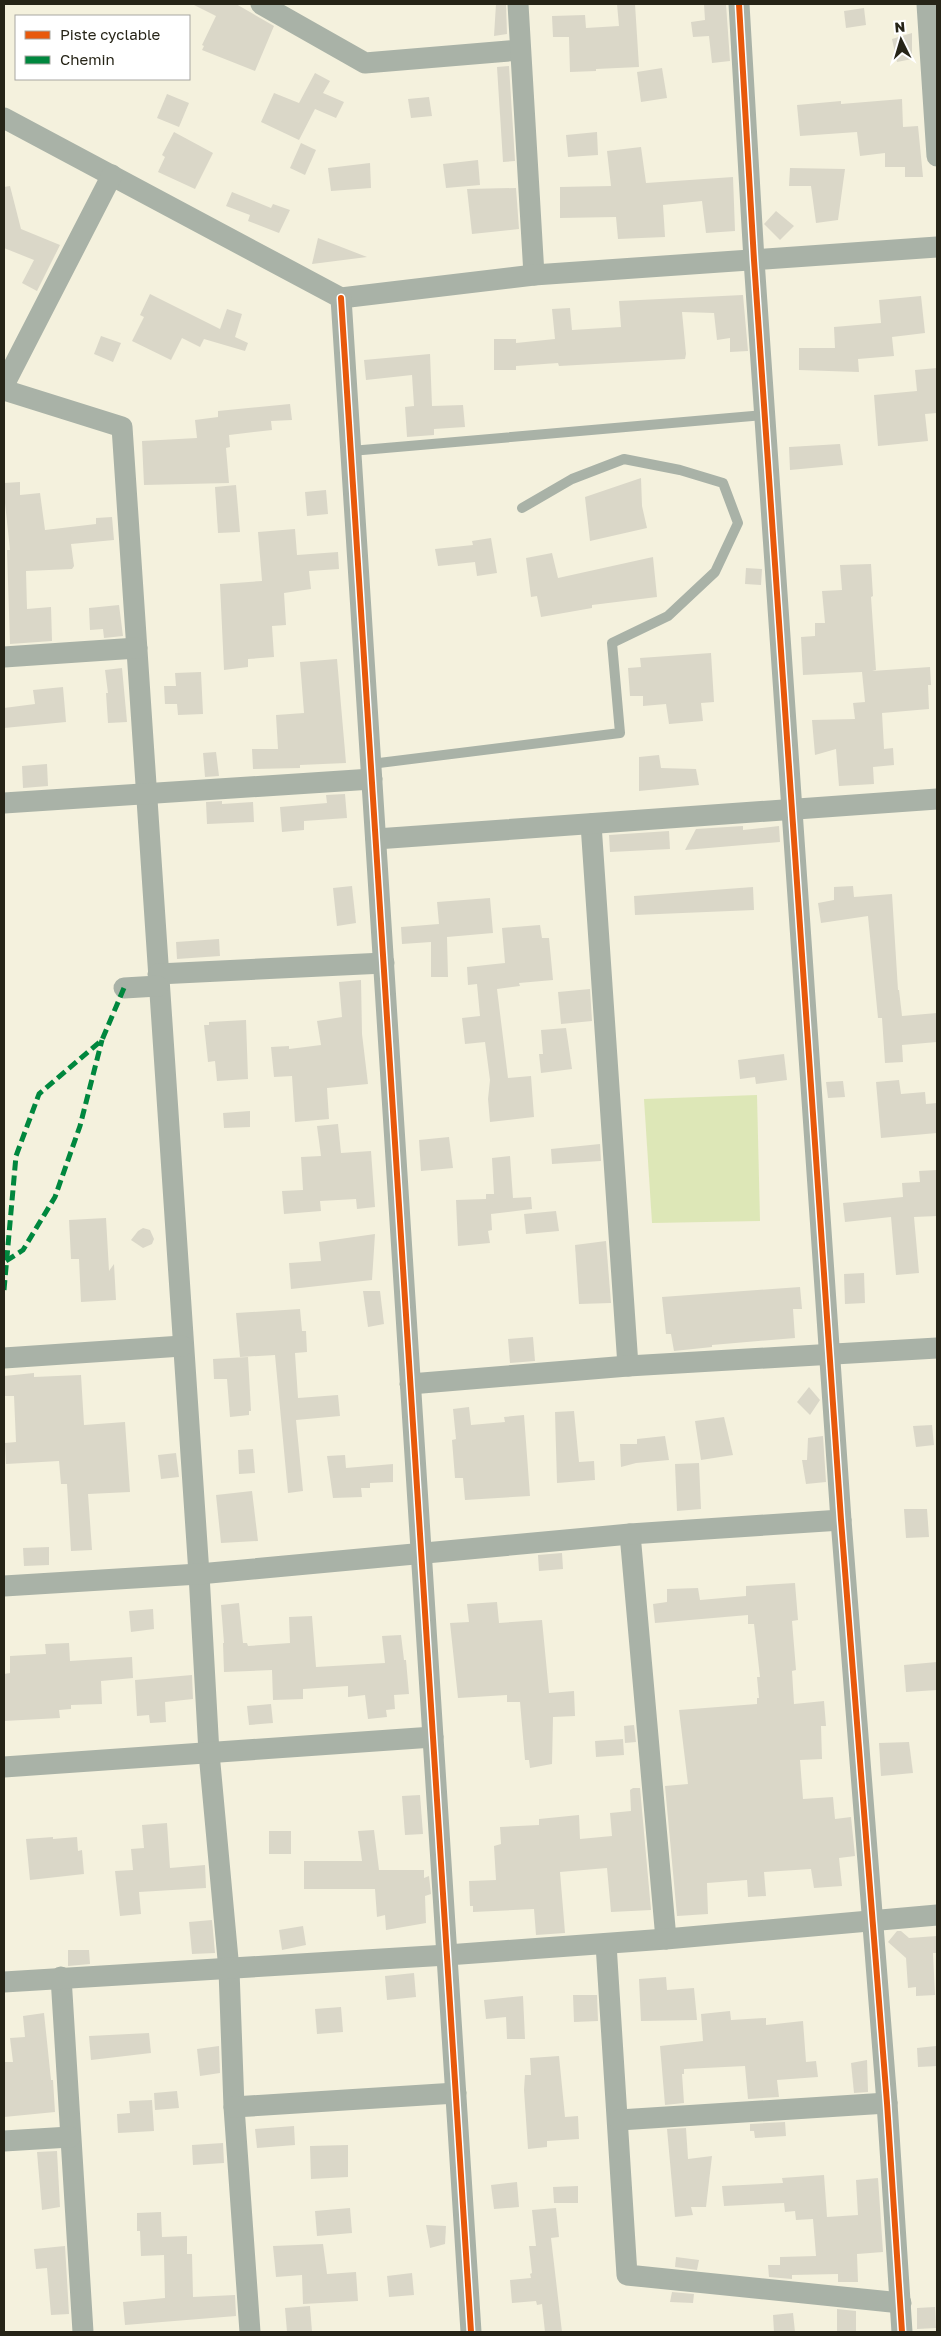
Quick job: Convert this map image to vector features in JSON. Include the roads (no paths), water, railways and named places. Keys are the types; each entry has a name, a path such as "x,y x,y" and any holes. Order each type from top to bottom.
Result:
{"street":[{"path":"261,4 365,64 520,50"},
{"path":"518,4 534,275"},
{"path":"739,4 754,260 829,1355 887,2103 902,2332"},
{"path":"926,4 937,156"},
{"path":"4,118 341,298 534,275 937,247"},
{"path":"4,386 112,175"},
{"path":"341,298 471,2332"},
{"path":"4,390 122,427 148,795 158,980 199,1574 209,1753 229,1970 234,2107 250,2332"},
{"path":"4,657 137,648"},
{"path":"4,803 148,795 371,772"},
{"path":"376,839 937,799"},
{"path":"591,824 628,1366"},
{"path":"124,988 158,980 384,964"},
{"path":"4,1358 182,1346"},
{"path":"410,1384 628,1366 937,1348"},
{"path":"4,1586 199,1574 630,1534 841,1520"},
{"path":"630,1534 666,1939"},
{"path":"4,1767 433,1737"},
{"path":"4,1982 61,1977 229,1970 606,1944 937,1915"},
{"path":"606,1944 627,2275 900,2303"},
{"path":"61,1977 83,2332"},
{"path":"234,2107 456,2093"},
{"path":"618,2120 887,2103"},
{"path":"4,2141 70,2137"}],"lane":[{"path":"351,450 765,415"},
{"path":"371,772 620,733 612,643 668,616 715,572 738,523 723,483 680,470 624,459 572,480 522,508"}]}
